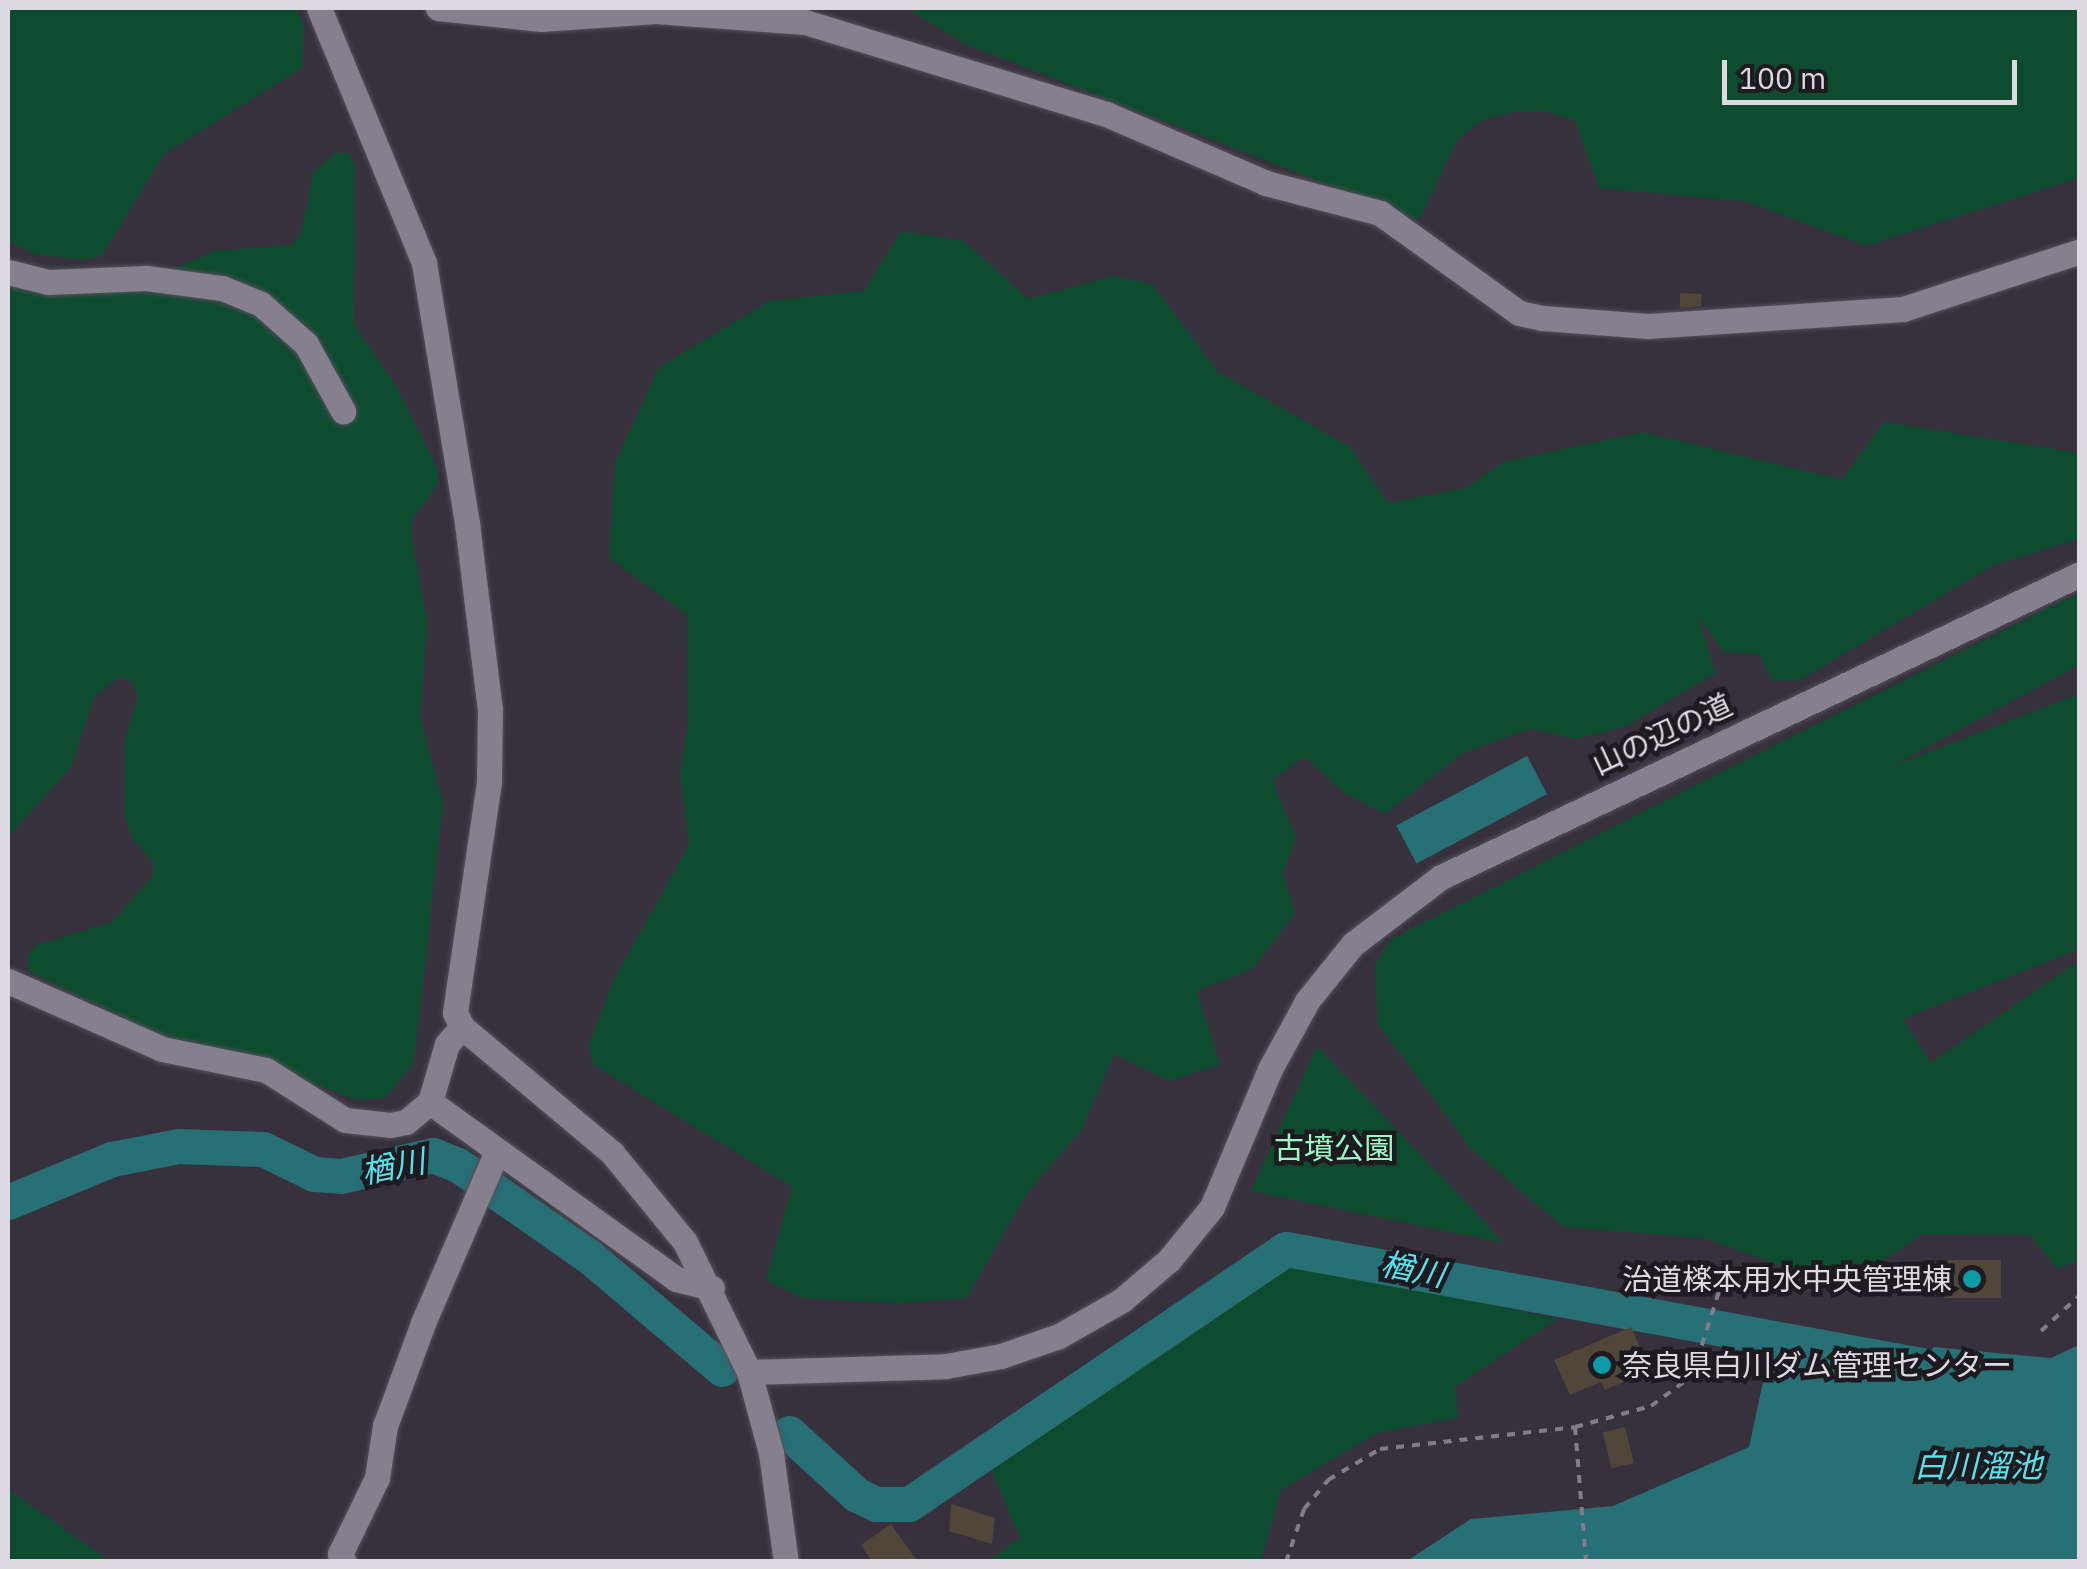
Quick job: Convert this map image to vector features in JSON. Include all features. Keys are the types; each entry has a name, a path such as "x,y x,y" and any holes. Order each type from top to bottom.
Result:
{"street":[{"path":"320,8 424,263 466,523 490,710 489,764 457,984 462,1026 612,1152 671,1222 712,1288 749,1372 771,1453 786,1562"},
{"path":"438,8 541,20 656,11 805,22 1106,114 1266,183 1380,213 1520,313 1543,318 1648,326 1902,309 2080,252"},
{"path":"8,272 48,282 146,278 222,288 261,304 306,344 343,411"},
{"name":"山の辺の道","path":"749,1372 946,1366 1002,1356 1059,1336 1122,1300 1169,1260 1212,1207 1270,1068 1307,1001 1353,944 1441,877 2080,574"},
{"path":"8,981 162,1049 266,1070 345,1120 406,1122 430,1102 447,1044 462,1026"},
{"path":"430,1102 676,1279 712,1288"},
{"path":"344,1562 340,1554 378,1478 385,1426 423,1324 497,1152"}],"path":[{"path":"1286,1562 1316,1495 1380,1449 1575,1428 1651,1406 1692,1376 1721,1286"},
{"path":"2041,1331 2080,1295"},
{"path":"1575,1428 1586,1562"}],"green space":[{"path":"8,8 295,8 304,25 302,68 164,154 102,255 84,260 34,254 8,241"},
{"path":"906,8 2079,8 2079,178 1866,246 1744,201 1599,188 1575,121 1545,111 1514,112 1484,119 1457,140 1419,220 965,44"},
{"path":"335,153 349,153 355,166 354,325 397,388 438,470 438,484 412,520 411,534 427,622 420,719 443,803 414,1063 385,1098 355,1100 236,1052 164,1038 28,971 27,956 37,945 112,922 153,876 153,862 132,838 124,814 125,739 138,696 132,681 118,678 94,697 71,767 8,837 8,281 124,290 215,251 293,245 301,233 313,173"},
{"path":"901,231 964,241 1028,299 1114,276 1152,284 1218,372 1349,446 1388,503 1466,488 1503,462 1643,432 1842,480 1884,422 2079,453 2079,539 1994,565 1800,680 1772,681 1759,654 1723,652 1697,615 1716,673 1624,727 1576,739 1530,729 1463,753 1385,814 1344,793 1305,757 1272,780 1296,837 1283,874 1295,914 1252,969 1197,991 1220,1065 1169,1081 1114,1054 1081,1131 1027,1193 967,1298 900,1303 802,1298 766,1280 792,1187 594,1065 589,1044 614,979 689,845 680,776 688,723 687,615 609,558 615,463 659,367 770,301 864,291"},
{"path":"2079,592 2079,665 1890,767 2079,694 2079,949 1903,1019 1930,1063 2079,961 2079,1260 2057,1269 2030,1235 1922,1234 1860,1277 1830,1283 1704,1238 1563,1227 1471,1149 1378,1024 1375,965 1391,939"},
{"name":"古墳公園","path":"1317,1046 1504,1243 1251,1191"},
{"path":"1295,1263 1557,1319 1455,1387 1458,1418 1377,1433 1281,1490 1261,1561 989,1561 1020,1538 991,1469"},
{"path":"8,1489 108,1560 108,1561 8,1561"}],"water":[{"path":"1527,756 1547,794 1417,863 1396,825"},
{"name":"白川溜池","path":"2079,1345 2079,1561 1407,1561 1471,1519 1613,1506 1749,1447 1769,1354 1925,1383 1933,1347 2051,1358"}],"building":[{"path":"1680,293 1702,294 1701,306 1680,308"},
{"name":"治道檪本用水中央管理棟","path":"1944,1260 2001,1260 2001,1298 1944,1298"},
{"name":"奈良県白川ダム管理センター","path":"1631,1327 1650,1370 1605,1390 1601,1382 1570,1395 1554,1360"},
{"path":"1625,1427 1634,1463 1612,1468 1603,1433"},
{"path":"951,1504 995,1518 992,1544 949,1531"},
{"path":"891,1524 918,1562 872,1562 861,1545"}],"waterway":[{"name":"楢川","path":"8,1202 112,1159 178,1146 263,1149 314,1174 341,1176 433,1155 458,1165 590,1257 722,1369"},
{"name":"楢川","path":"789,1433 857,1495 876,1504 909,1504 1286,1249 1943,1369 1941,1401"}],"place":[{"name":"治道檪本用水中央管理棟","path":"1972,1279"},
{"name":"奈良県白川ダム管理センター","path":"1602,1365"}]}
